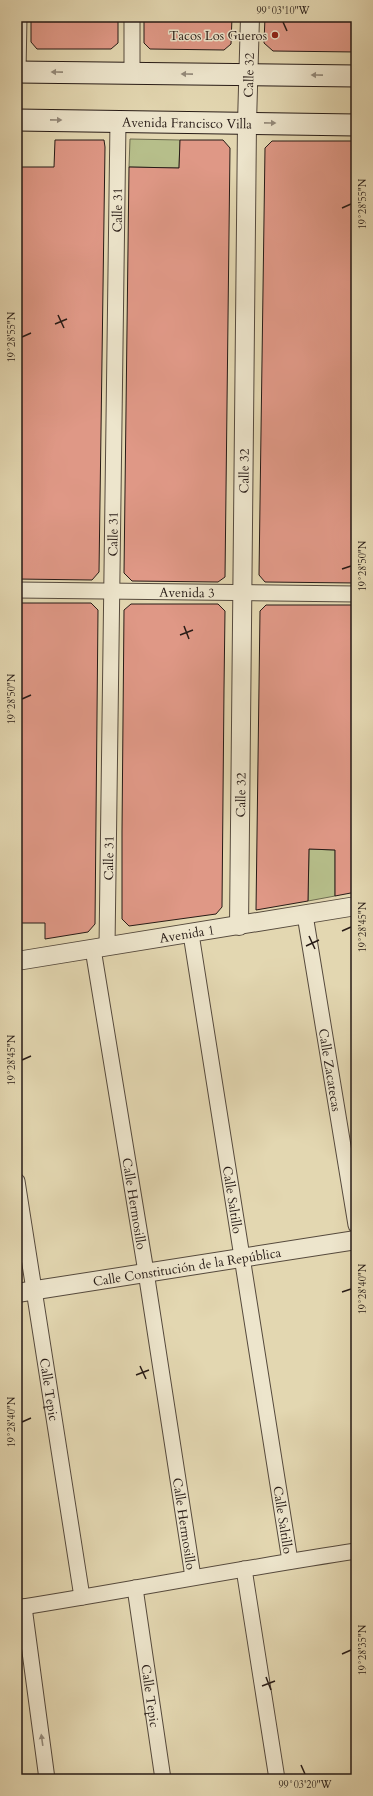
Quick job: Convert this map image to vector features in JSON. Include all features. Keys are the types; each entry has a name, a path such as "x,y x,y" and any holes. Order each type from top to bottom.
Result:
{"main road":[{"path":"18,72 356,76"},
{"name":"Avenida Francisco Villa","path":"17,120 356,125"}],"street":[{"path":"18,72 19,17"},
{"path":"132,17 132,73"},
{"name":"Calle 32","path":"239,926 247,123 250,74 250,17"},
{"name":"Calle 31","path":"100,948 112,591 118,121"},
{"name":"Avenida 3","path":"17,590 356,594"},
{"name":"Avenida 1","path":"17,962 356,906"},
{"name":"Calle Zacatecas","path":"305,915 356,1225"},
{"name":"Calle Saltillo","path":"191,934 290,1561"},
{"name":"Calle Hermosillo","path":"100,948 146,1272 193,1577"},
{"name":"Calle Tepic","path":"17,1181 82,1597"},
{"name":"Calle Constitución de la República","path":"17,1293 356,1240"},
{"path":"47,1779 20,1607 290,1561 356,1552"},
{"path":"244,1570 277,1779"},
{"name":"Calle Tepic","path":"135,1588 163,1779"}],"green space":[{"path":"130,139 180,140 179,168 129,167"},
{"path":"309,849 335,850 335,896 308,901"}],"building":[{"path":"31,17 118,17 118,43 111,49 37,49 31,42"},
{"path":"144,17 232,17 231,44 224,50 150,49 144,43"},
{"path":"265,17 356,17 356,52 273,51 264,43"},
{"path":"55,140 104,140 105,147 99,572 92,580 17,579 17,167 54,167"},
{"path":"180,140 223,140 230,148 225,577 218,582 132,581 124,573 129,167 179,168"},
{"path":"272,141 356,141 356,583 265,582 259,575 265,148"},
{"path":"17,603 91,603 98,610 95,924 88,932 45,939 45,923 17,923"},
{"path":"131,604 218,604 225,611 222,907 216,914 129,926 122,919 122,832 124,610"},
{"path":"266,605 356,605 356,892 335,896 335,850 309,849 308,901 256,910 260,611"}],"place":[{"name":"Tacos Los Gueros","path":"275,35"}]}
